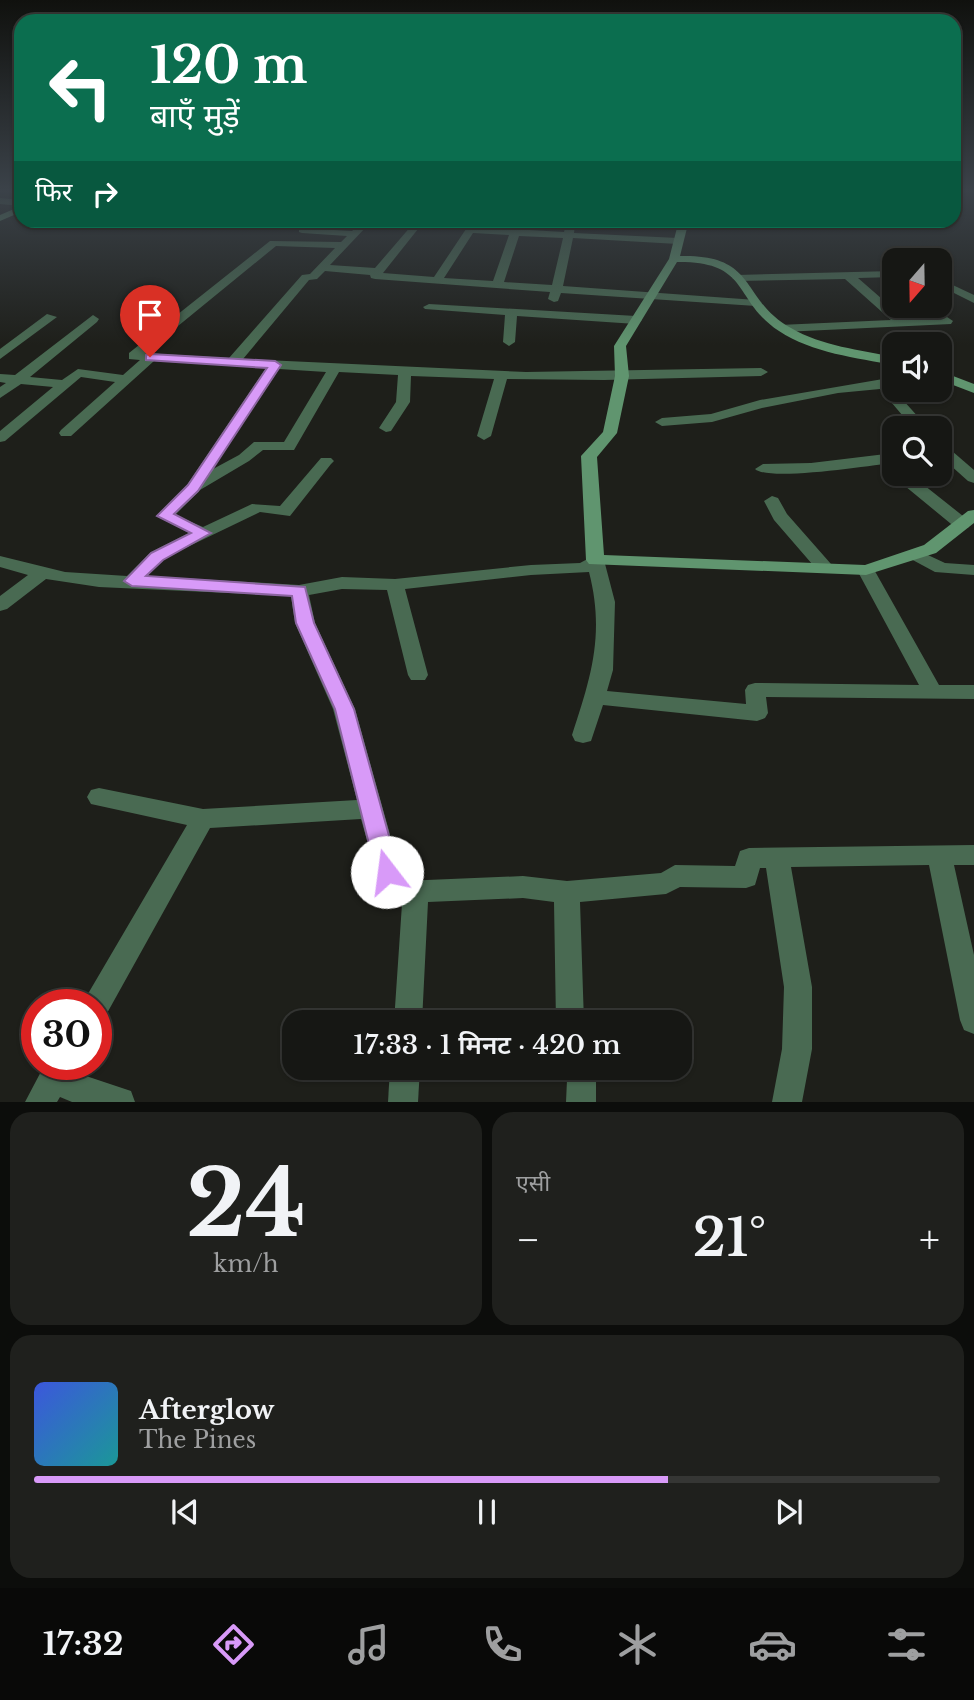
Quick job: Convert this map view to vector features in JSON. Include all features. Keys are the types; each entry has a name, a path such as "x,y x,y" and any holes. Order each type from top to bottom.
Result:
{"street":[{"path":"233,362 306,277 313,278 347,242"},
{"path":"403,242 375,276 756,303"},
{"path":"437,280 462,242"},
{"path":"498,284 512,242"},
{"path":"550,314 566,242"},
{"path":"583,735 603,670 606,602 594,560 589,456 610,433 622,376 620,346 674,259 678,242"},
{"path":"345,245 274,243 220,283 134,356 334,369 502,374 670,377 761,372"},
{"path":"674,259 704,259 723,265 737,278 765,315 783,328 832,347 882,358"},
{"path":"324,268 379,272"},
{"path":"737,278 882,274"},
{"path":"848,275 902,323"},
{"path":"952,288 974,300"},
{"path":"429,307 636,320"},
{"path":"509,342 511,312"},
{"path":"0,355 51,317"},
{"path":"0,394 93,319"},
{"path":"783,328 947,321"},
{"path":"66,433 150,357"},
{"path":"203,533 164,516 193,488 275,365"},
{"path":"193,488 244,458 259,445 289,447 306,413 324,390 334,369"},
{"path":"386,428 403,402 405,371"},
{"path":"0,438 78,373 127,379"},
{"path":"484,436 502,374"},
{"path":"0,378 65,384"},
{"path":"952,379 974,389"},
{"path":"952,382 961,382"},
{"path":"662,422 712,418 760,404 882,384"},
{"path":"952,459 974,478"},
{"path":"132,581 157,556 258,507 284,512 326,461"},
{"path":"763,469 882,464"},
{"path":"0,561 42,573 112,583 132,581 299,591 342,583 394,584 531,570 585,568 594,560 866,570 930,549 968,520 918,486"},
{"path":"772,501 780,516 825,568"},
{"path":"915,554 941,568 974,570"},
{"path":"866,570 933,692"},
{"path":"0,605 42,573"},
{"path":"394,584 418,675"},
{"path":"299,591 305,623 344,709 393,893 523,887 567,892 666,883 675,876 746,877 749,858 974,855"},
{"path":"594,697 757,713 755,690 974,692"},
{"path":"99,797 203,819 371,809"},
{"path":"105,989 203,819"},
{"path":"939,854 974,1020"},
{"path":"778,858 798,987 797,1049 787,1101"},
{"path":"409,1010 416,892"},
{"path":"567,892 570,1010"},
{"path":"403,1101 404,1080"},
{"path":"581,1101 582,1080"},
{"path":"52,1082 120,1101"}],"route":[{"path":"150,357 275,365 193,488 164,516 203,533 157,556 132,581 299,591 305,623 344,709 387,872"}]}
